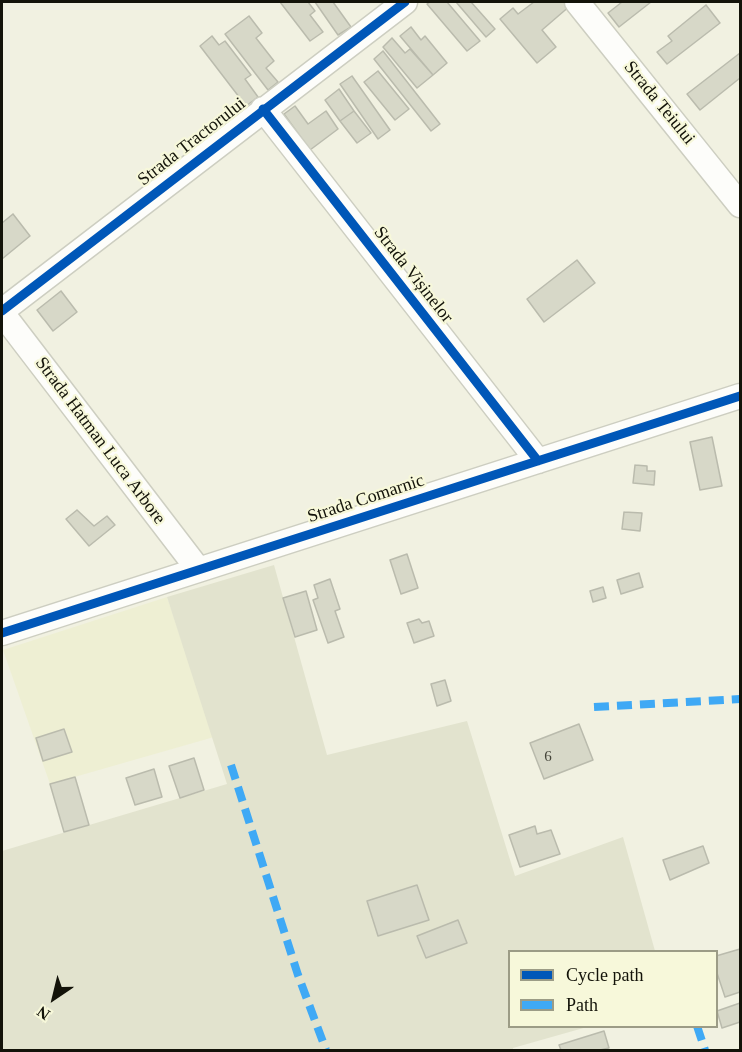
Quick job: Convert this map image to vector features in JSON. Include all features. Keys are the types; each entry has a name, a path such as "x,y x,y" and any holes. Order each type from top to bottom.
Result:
{"street":[{"name":"Strada Tractorului","path":"2,312 405,2"},
{"name":"Strada Teiului","path":"577,2 741,205"},
{"name":"Strada Vișinelor","path":"263,109 538,461"},
{"name":"Strada Hatman Luca Arbore","path":"2,312 198,569"},
{"name":"Strada Comarnic","path":"2,633 741,396"}],"shaded area":[{"path":"274,565 327,755 467,721 515,876 623,837 655,950 508,950 508,1028 583,1028 513,1048 513,1050 2,1050 2,851 227,784 167,597"},
{"path":"167,597 214,737 50,784 3,650"}],"building":[{"path":"280,2 308,2 315,11 310,15 323,32 310,41"},
{"path":"315,2 333,2 351,27 338,35"},
{"path":"447,2 480,41 467,51 427,4"},
{"path":"456,2 471,2 495,29 486,37"},
{"path":"534,2 568,2 571,5 542,30 556,47 537,63 500,19 513,8 518,14"},
{"path":"622,2 651,2 619,27 608,13"},
{"path":"706,5 720,23 667,64 657,52 672,41 668,36"},
{"path":"249,16 262,33 256,38 274,61 266,68 278,82 268,90 225,34"},
{"path":"411,27 421,40 425,36 447,63 433,75 400,36"},
{"path":"212,36 219,45 225,41 251,75 245,79 258,97 246,106 200,46"},
{"path":"392,38 405,53 410,49 433,75 417,88 383,47"},
{"path":"383,51 440,124 431,131 374,59"},
{"path":"740,53 740,78 700,110 687,94"},
{"path":"378,71 409,109 395,120 364,82"},
{"path":"352,76 390,130 378,139 340,84"},
{"path":"339,89 354,111 340,121 325,100"},
{"path":"295,106 308,124 326,111 338,129 310,150 284,114"},
{"path":"354,111 371,133 357,143 340,121"},
{"path":"13,214 30,236 2,259 2,223"},
{"path":"577,260 595,283 544,322 527,299"},
{"path":"61,291 77,312 53,331 37,310"},
{"path":"712,437 722,486 700,490 690,442"},
{"path":"635,465 647,466 647,471 655,471 654,485 633,483"},
{"path":"77,510 94,526 107,516 115,525 89,546 66,519"},
{"path":"624,512 642,513 640,531 622,529"},
{"path":"407,554 418,588 401,594 390,560"},
{"path":"639,573 643,587 621,594 617,580"},
{"path":"330,579 340,609 335,611 344,637 328,643 313,600 318,598 314,585"},
{"path":"603,587 606,598 593,602 590,591"},
{"path":"306,591 317,630 295,637 283,598"},
{"path":"419,619 422,623 429,621 434,636 414,643 407,623"},
{"path":"445,680 451,701 437,706 431,684"},
{"path":"579,724 593,760 544,779 530,743"},
{"path":"64,729 72,752 43,761 36,738"},
{"path":"194,758 204,790 180,798 169,766"},
{"path":"154,769 162,797 135,805 126,778"},
{"path":"75,777 89,825 64,832 50,784"},
{"path":"535,826 537,834 551,830 560,854 520,867 509,835"},
{"path":"703,846 709,863 670,880 663,860"},
{"path":"417,885 429,920 378,936 367,901"},
{"path":"458,920 467,943 426,958 417,936"},
{"path":"740,949 740,992 725,997 718,976 718,955"},
{"path":"740,1003 740,1022 722,1028 718,1011"},
{"path":"604,1031 609,1048 561,1050 559,1045"}],"marked path":[{"path":"594,707 740,699"},
{"path":"231,765 298,975 326,1050"},
{"path":"698,1028 705,1050"}],"cycle path":[{"path":"2,311 405,2"},
{"path":"263,109 538,461"},
{"path":"2,633 740,396"}]}
